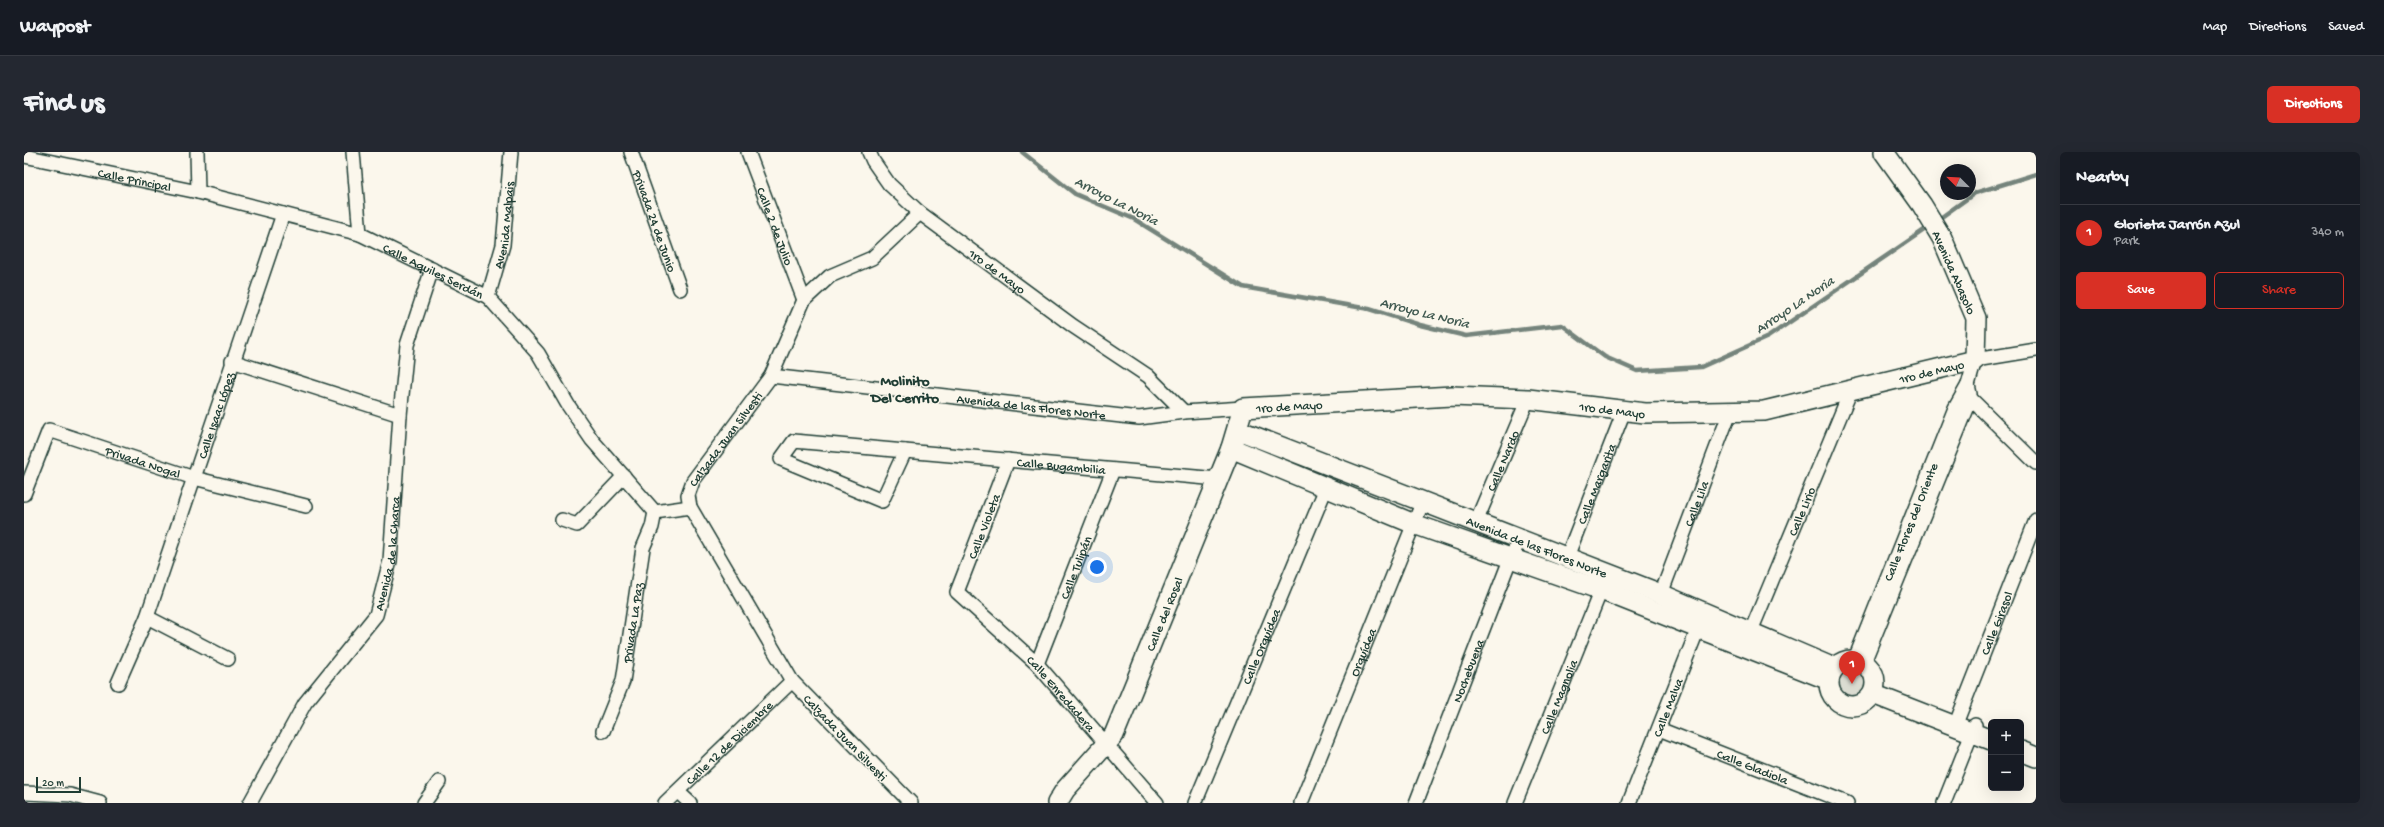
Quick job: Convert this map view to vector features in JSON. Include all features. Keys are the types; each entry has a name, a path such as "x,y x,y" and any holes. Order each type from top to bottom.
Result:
{"street":[{"path":"197,152 198,192"},
{"path":"353,152 360,234"},
{"name":"Avenida Malpais","path":"488,297 503,244 511,152"},
{"name":"Privada 24 de Junio","path":"631,152 680,289"},
{"name":"Calle 2 de Julio","path":"748,152 804,300"},
{"name":"1ro de Mayo","path":"869,152 873,161 889,184 920,213 1073,326 1148,376 1184,412"},
{"name":"Avenida Abasolo","path":"1884,152 1922,205 1942,238 1976,318 1976,360"},
{"name":"Calle Principal","path":"24,156 198,192"},
{"name":"Calle Aquiles Serdán","path":"198,192 360,234 488,297 538,353 568,405 592,440 655,512"},
{"name":"Calzada Juan Silvesti","path":"910,803 792,681 690,507 688,494 693,481 771,376 804,300 830,276 872,258 920,213"},
{"name":"Calle Isaac López","path":"118,683 147,617 232,361 283,214"},
{"name":"Avenida de la Charca","path":"250,803 305,703 376,615 390,561 400,415 407,345 432,269"},
{"path":"2036,350 1976,360 1968,386 1970,399 2036,463"},
{"name":"1ro de Mayo","path":"1243,408 1452,396 1528,399 1645,413 1764,411 1976,360"},
{"path":"232,361 400,415"},
{"name":"Avenida de las Flores Norte","path":"771,376 1139,418 1184,412 1243,408"},
{"name":"Calle Flores del Oriente","path":"1859,661 1916,518 1955,408 1968,386"},
{"name":"Calle Lirio","path":"1751,631 1851,390"},
{"name":"Calle Nardo","path":"1476,522 1528,399"},
{"name":"Calle Flores del Oriente","path":"1916,518 1970,399"},
{"name":"Calle del Rosal","path":"1057,803 1065,790 1114,735 1231,448 1238,430 1243,408"},
{"name":"Calle Margarita","path":"1567,557 1624,411"},
{"name":"Calle Lila","path":"1661,594 1730,412"},
{"name":"Privada Nogal","path":"24,494 49,430 194,478 306,506"},
{"name":"Avenida de las Flores Norte","path":"1238,430 1661,594 1702,620 1832,674"},
{"name":"Calle Bugambilia","path":"905,451 882,501 781,458 794,441 1218,479"},
{"name":"Avenida de las Flores Norte","path":"1231,448 1414,524 1601,590 1702,620 1751,631 1832,674"},
{"name":"Calle Violeta","path":"957,592 1008,460"},
{"name":"Calle Tulipán","path":"1037,664 1113,470"},
{"path":"562,520 577,525 624,476"},
{"name":"Calle Orquídea","path":"1195,803 1326,488"},
{"name":"Orquídea","path":"1301,803 1423,501"},
{"path":"655,512 690,507"},
{"name":"Privada La Paz","path":"603,731 623,681 643,548 652,527 655,512"},
{"name":"Calle Girasol","path":"1944,803 2036,520"},
{"name":"Nochebuena","path":"1416,803 1511,557 1520,539"},
{"name":"Calle Magnolia","path":"1515,803 1601,590"},
{"name":"Calle Enredadera","path":"957,592 1037,664 1105,745 1157,803"},
{"path":"147,617 228,659"},
{"name":"Calle Malva","path":"1629,803 1702,620"},
{"path":"1859,661 1873,672 1874,690 1862,704 1847,706 1834,697 1832,674 1840,663 1859,661"},
{"name":"Calle 12 de Diciembre","path":"665,803 792,681"},
{"path":"1874,690 1970,726 1988,738"},
{"name":"Calle Gladiola","path":"1659,729 1847,803"},
{"path":"2024,744 2036,748"},
{"path":"2024,752 2036,757"},
{"path":"424,803 439,782"},
{"path":"678,792 690,803"},
{"path":"24,793 70,795 100,803"}],"shaded area":[{"path":"1863,662 1873,694 1840,702 1831,675"}],"waterway":[{"name":"Arroyo La Noria","path":"1022,152 1075,194 1134,219 1243,287 1369,309 1420,325 1466,336 1562,325 1605,357 1637,371 1701,367 1768,337 1930,226"},
{"name":"Arroyo La Noria","path":"1936,221 1975,193 2036,174"}],"place":[{"name":"Glorieta Jarrón Azul","path":"1852,684"}],"district":[{"name":"Molinito Del Cerrito","path":"905,388"}]}
